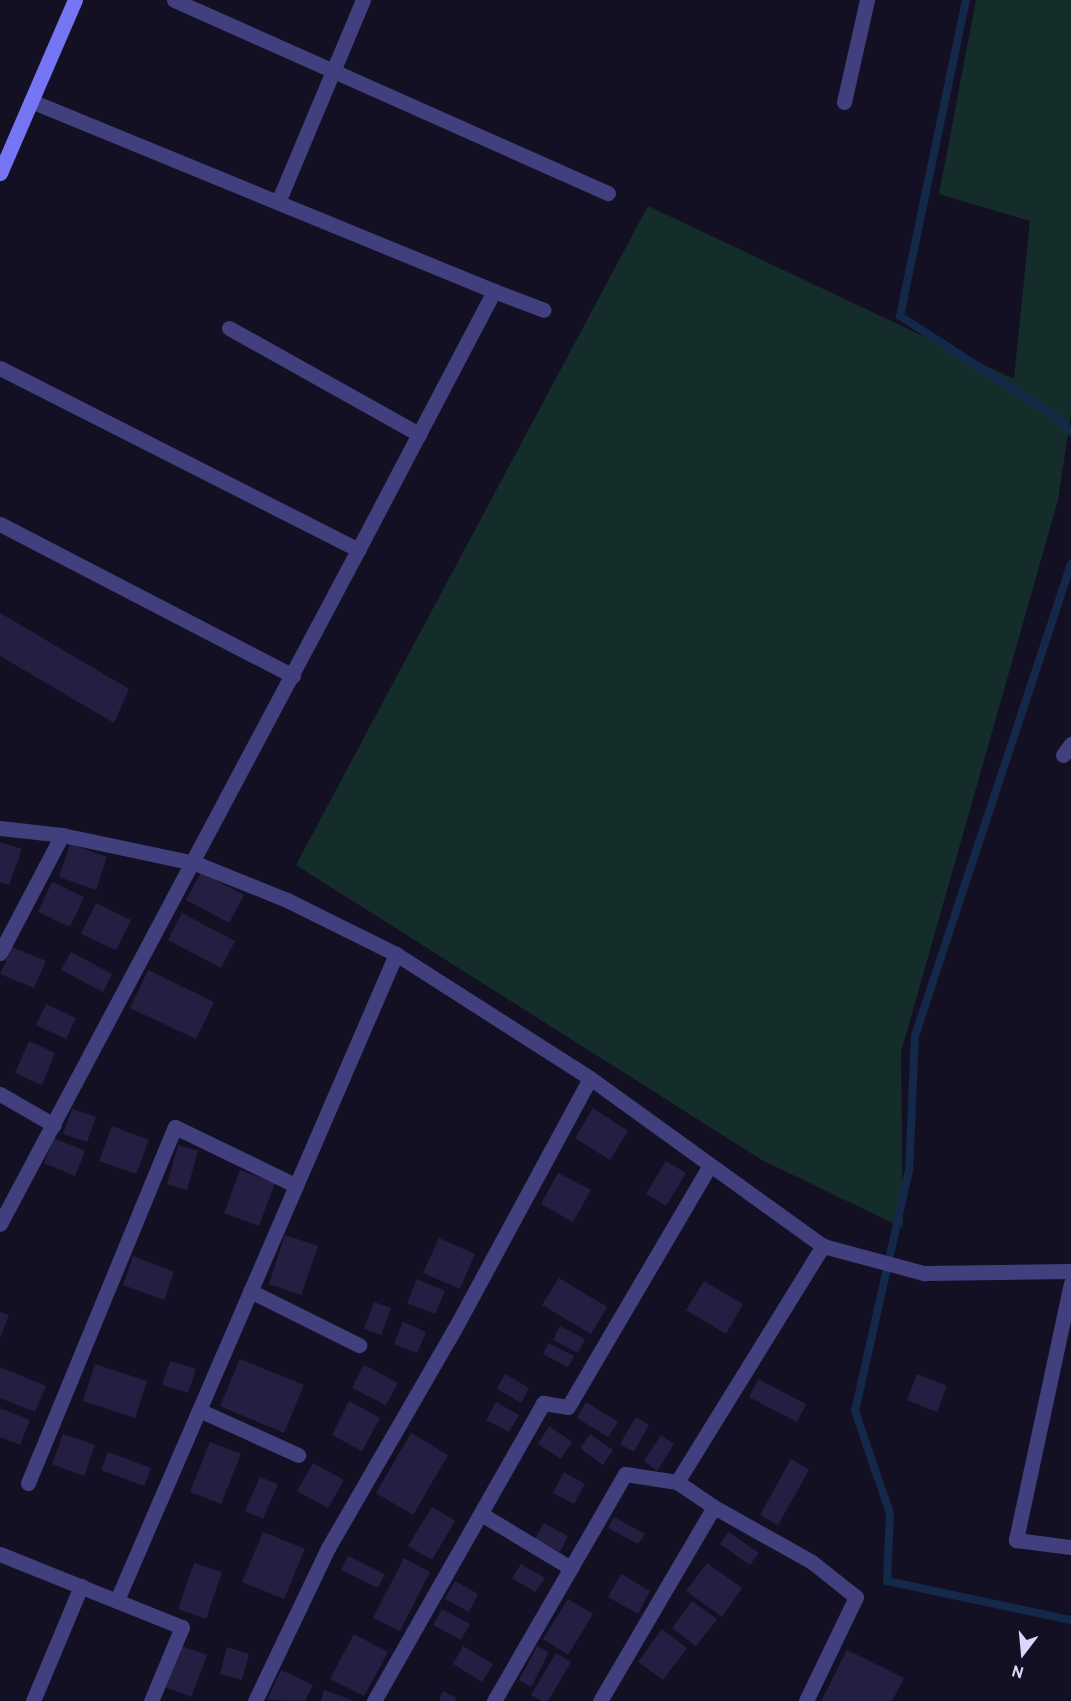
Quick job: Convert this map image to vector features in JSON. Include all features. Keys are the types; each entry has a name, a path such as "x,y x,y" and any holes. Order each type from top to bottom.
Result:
{"street":[{"path":"0,173 75,0"},
{"path":"174,0 608,193"},
{"path":"278,202 363,0"},
{"path":"844,102 867,0"},
{"path":"31,101 544,310"},
{"path":"0,1224 195,863 494,291"},
{"path":"230,327 419,434"},
{"path":"0,368 358,550"},
{"path":"0,524 293,676"},
{"path":"0,828 62,835 195,863 287,900 396,954 590,1078 709,1167 824,1246 924,1273 1071,1271"},
{"path":"0,953 62,835"},
{"path":"117,1600 396,954"},
{"path":"255,1701 328,1548 453,1330 590,1078"},
{"path":"0,1094 54,1125"},
{"path":"28,1484 175,1127 295,1185"},
{"path":"374,1701 543,1403 568,1407 709,1167"},
{"path":"677,1482 824,1246"},
{"path":"1071,1283 1016,1540 1071,1547"},
{"path":"250,1291 359,1345"},
{"path":"199,1410 298,1455"},
{"path":"494,1701 625,1474 677,1482 714,1507 812,1562 856,1597 806,1701"},
{"path":"600,1701 714,1507"},
{"path":"481,1514 571,1568"},
{"path":"0,1554 182,1627 151,1701"},
{"path":"33,1701 81,1586"}],"green space":[{"path":"976,0 1071,0 1071,414 1058,500 901,1052 903,1228 762,1160 296,865 648,206 1014,379 1030,221 939,194"}],"building":[{"path":"0,613 129,689 114,723 0,656"},
{"path":"0,842 22,849 9,885 0,882"},
{"path":"70,844 107,857 96,890 59,877"},
{"path":"201,872 244,895 229,923 186,900"},
{"path":"52,882 84,897 70,927 38,912"},
{"path":"96,903 131,920 116,950 81,934"},
{"path":"182,913 235,941 221,968 168,940"},
{"path":"12,947 46,961 34,988 0,974"},
{"path":"71,952 112,974 103,992 61,970"},
{"path":"148,970 214,1002 196,1039 130,1008"},
{"path":"46,1004 76,1018 66,1039 36,1025"},
{"path":"29,1041 55,1053 42,1085 15,1073"},
{"path":"593,1108 628,1131 610,1160 575,1138"},
{"path":"72,1109 96,1117 87,1142 63,1134"},
{"path":"112,1126 149,1140 136,1174 99,1161"},
{"path":"54,1138 85,1151 75,1176 44,1163"},
{"path":"178,1145 198,1151 187,1190 167,1184"},
{"path":"666,1161 686,1173 666,1206 646,1194"},
{"path":"240,1170 275,1183 259,1226 224,1213"},
{"path":"558,1173 591,1190 573,1222 541,1204"},
{"path":"285,1235 318,1246 301,1295 269,1284"},
{"path":"439,1238 475,1254 460,1289 423,1273"},
{"path":"133,1256 174,1272 164,1300 123,1285"},
{"path":"559,1278 607,1307 591,1334 542,1305"},
{"path":"417,1279 445,1291 435,1314 407,1303"},
{"path":"704,1281 743,1304 726,1334 686,1310"},
{"path":"374,1302 391,1308 381,1335 364,1329"},
{"path":"0,1312 9,1315 0,1338"},
{"path":"403,1322 426,1332 417,1353 394,1344"},
{"path":"560,1326 585,1339 578,1353 553,1340"},
{"path":"548,1343 574,1356 568,1367 543,1354"},
{"path":"240,1359 304,1385 284,1433 220,1406"},
{"path":"170,1361 196,1369 188,1393 162,1385"},
{"path":"95,1364 147,1381 135,1418 83,1401"},
{"path":"364,1365 398,1383 386,1405 352,1388"},
{"path":"0,1367 46,1386 35,1412 0,1398"},
{"path":"505,1374 529,1388 521,1403 497,1389"},
{"path":"917,1374 947,1386 937,1412 907,1400"},
{"path":"758,1379 806,1404 797,1422 749,1397"},
{"path":"349,1401 380,1418 362,1451 332,1435"},
{"path":"496,1402 519,1415 509,1432 486,1420"},
{"path":"586,1402 618,1422 608,1437 577,1418"},
{"path":"0,1408 30,1420 20,1445 0,1437"},
{"path":"636,1417 649,1425 634,1452 620,1444"},
{"path":"549,1426 572,1442 561,1459 538,1444"},
{"path":"411,1433 448,1455 413,1515 376,1493"},
{"path":"63,1434 95,1445 84,1476 52,1464"},
{"path":"590,1434 613,1450 603,1465 580,1448"},
{"path":"661,1435 674,1444 657,1471 644,1461"},
{"path":"210,1442 241,1454 221,1504 190,1492"},
{"path":"108,1452 151,1468 144,1486 101,1470"},
{"path":"791,1459 809,1470 778,1525 760,1515"},
{"path":"313,1463 344,1480 328,1508 297,1491"},
{"path":"564,1472 585,1484 574,1504 553,1493"},
{"path":"260,1477 278,1484 263,1519 245,1511"},
{"path":"432,1507 455,1521 432,1560 408,1546"},
{"path":"614,1517 645,1534 638,1544 608,1528"},
{"path":"544,1523 568,1536 560,1552 535,1539"},
{"path":"263,1532 305,1549 284,1599 242,1582"},
{"path":"729,1532 759,1553 750,1565 720,1544"},
{"path":"348,1556 385,1574 378,1588 341,1570"},
{"path":"404,1558 430,1572 400,1631 373,1618"},
{"path":"194,1563 222,1572 206,1619 178,1609"},
{"path":"707,1563 742,1588 722,1617 686,1591"},
{"path":"521,1564 545,1578 535,1592 512,1578"},
{"path":"621,1574 650,1591 638,1614 608,1597"},
{"path":"455,1581 478,1594 469,1612 445,1599"},
{"path":"568,1599 593,1614 568,1655 543,1639"},
{"path":"692,1601 717,1619 696,1646 672,1628"},
{"path":"442,1609 470,1624 461,1640 433,1625"},
{"path":"662,1629 687,1648 663,1680 638,1662"},
{"path":"354,1634 388,1652 364,1696 330,1679"},
{"path":"176,1644 207,1655 191,1697 160,1685"},
{"path":"463,1646 493,1664 482,1682 453,1664"},
{"path":"537,1646 549,1652 531,1687 519,1680"},
{"path":"227,1647 249,1654 242,1680 220,1674"},
{"path":"847,1650 904,1678 892,1701 821,1701"},
{"path":"556,1653 571,1662 548,1701 542,1701 531,1695"},
{"path":"281,1670 313,1685 305,1701 267,1700"},
{"path":"324,1690 355,1701 321,1701"},
{"path":"443,1691 457,1698 455,1701 439,1701"}],"waterway":[{"path":"966,0 900,316 1057,417 1071,432"},
{"path":"1071,564 915,1035 909,1170 855,1411 890,1513 887,1581 1071,1620"}]}
